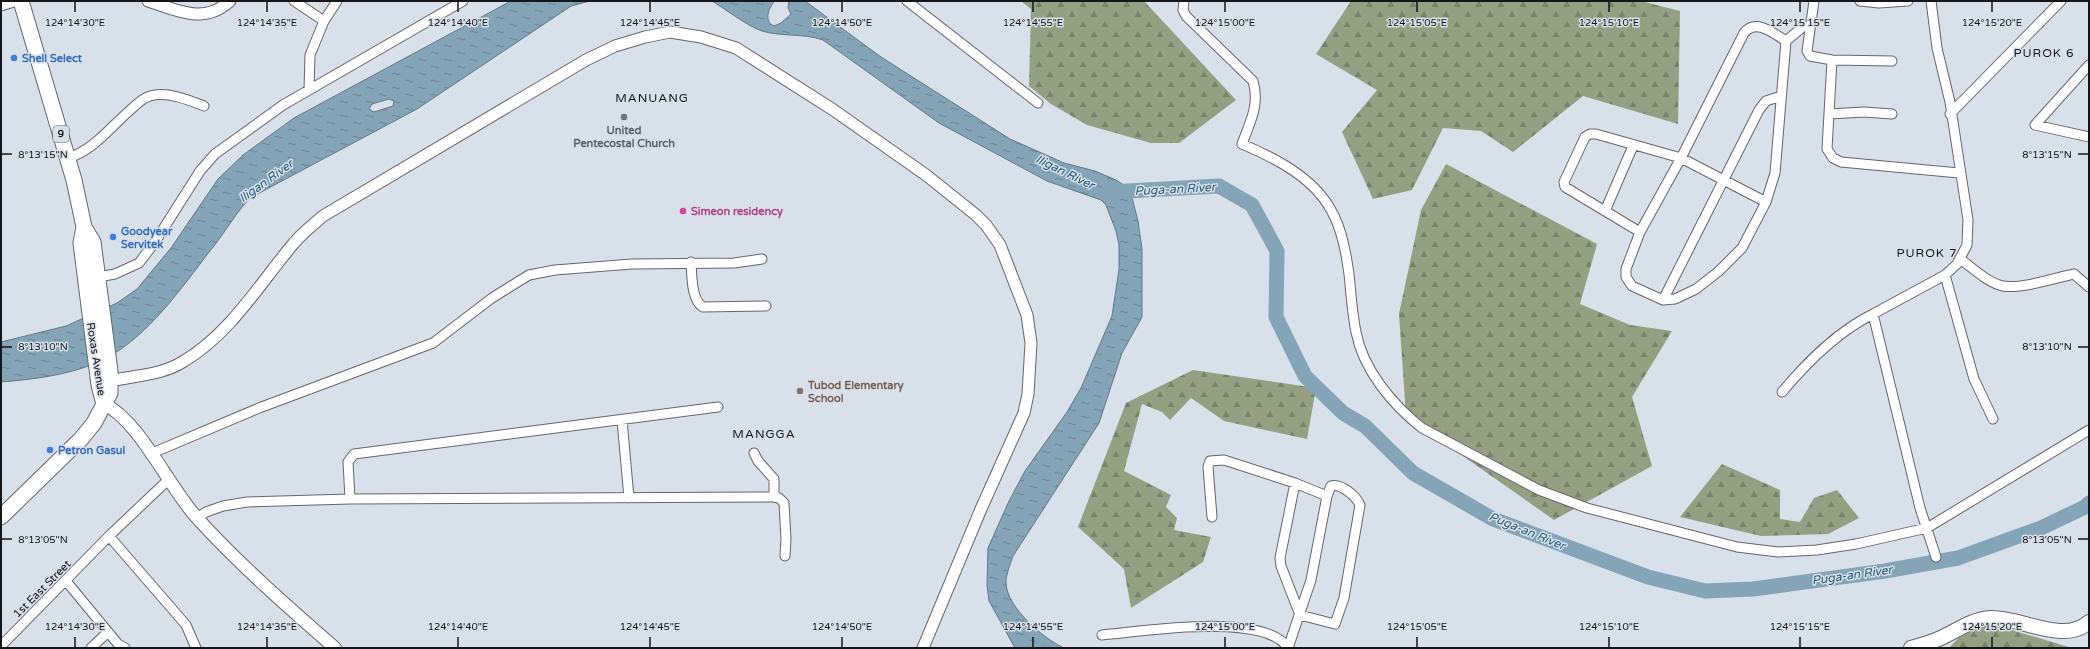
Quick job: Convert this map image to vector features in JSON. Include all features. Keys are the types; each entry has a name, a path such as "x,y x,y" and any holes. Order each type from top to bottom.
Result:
{"highway":[{"name":"Roxas Avenue","path":"21,1 68,158 84,227 93,242 94,281 106,375 110,393 104,404"},
{"name":"9","path":"1,517 81,439 94,423 104,404"}],"main road":[{"path":"104,404 127,420 168,480 197,518 223,546 335,648"},
{"path":"1911,648 1944,637 1958,628 1991,618 2060,632 2076,630 2089,622"}],"street":[{"path":"1,6 17,1"},
{"path":"148,1 188,13 207,14 220,10 230,1"},
{"path":"294,1 324,20"},
{"path":"309,90 310,55 324,20 337,1"},
{"path":"94,281 115,274 139,263 155,242 200,171 215,154 283,106 463,1"},
{"path":"906,1 1038,103"},
{"path":"1184,1 1183,10 1186,16 1253,81 1257,94 1255,107 1242,144 1274,158 1310,184 1332,210 1345,248 1356,333 1364,356 1375,376 1392,400 1408,417 1422,428 1539,490 1587,508 1737,547 1778,552 1817,550 1887,539 1927,528 2089,430"},
{"path":"1814,1 1808,51 1810,56 1814,58 1832,60 1892,61"},
{"path":"1860,1 1893,3 1908,1"},
{"path":"1782,392 1836,336 1853,324 1945,275 1960,259 1967,245 1968,232 1960,173 1937,48 1931,1"},
{"path":"1950,114 2061,1"},
{"path":"1786,41 1760,26 1748,29 1682,158 1640,232 1626,269 1626,277 1632,286 1663,300 1675,299 1696,289 1719,271 1742,248 1766,202 1775,174 1786,41 1811,20"},
{"path":"106,375 133,376 161,372 184,361 212,340 246,306 295,242 323,216 586,60 615,46 645,37 670,32 701,37 736,48 832,109 926,175 976,215 986,225 1000,245 1027,315 1031,343 1028,394 1024,413 981,509 923,648"},
{"path":"1832,60 1826,149 1833,158 1841,162 1960,173"},
{"path":"2089,65 2035,125 2089,137"},
{"path":"68,158 78,155 98,140 139,102 151,95 168,95 204,106"},
{"path":"1663,300 1759,110 1766,101 1781,96"},
{"path":"1829,114 1864,112 1892,114"},
{"path":"1640,232 1565,187 1564,182 1585,138 1590,134 1596,134 1633,146 1682,158 1766,202"},
{"path":"1605,211 1633,146"},
{"path":"150,454 259,408 433,343 492,298 529,275 554,270 586,267 691,262 734,263 762,259"},
{"path":"1960,259 1993,282 2003,286 2025,284 2074,274 2089,287"},
{"path":"691,262 696,298 699,305 703,307 766,306"},
{"path":"1945,275 1974,378 1993,419"},
{"path":"1873,314 1927,528 1936,557"},
{"path":"350,499 348,462 354,454 718,407"},
{"path":"622,420 630,498"},
{"path":"754,452 758,461 774,479 774,497"},
{"path":"1212,517 1208,467 1210,460 1224,460 1295,483 1327,496"},
{"name":"1st East Street","path":"1,646 66,582 109,536 168,480"},
{"path":"1295,483 1280,558 1281,566 1300,615"},
{"path":"1102,635 1213,625 1232,626 1271,635 1280,639 1288,648 1311,580 1327,496 1331,486 1338,485 1346,490 1360,505 1344,598 1335,624 1300,615"},
{"path":"197,518 206,512 223,506 247,502 350,499 774,497 779,498 784,503 786,539 785,556"},
{"path":"109,536 186,625 196,648"},
{"path":"66,582 118,644 126,648"},
{"path":"91,648 108,632"}],"green space":[{"path":"1021,1 1144,1 1236,100 1179,143 1151,143 1087,125 1051,104 1029,86 1031,9"},
{"path":"1351,1 1641,1 1680,11 1678,124 1583,96 1513,152 1481,131 1443,128 1412,190 1373,199 1342,132 1377,90 1316,54"},
{"path":"1446,164 1597,244 1580,304 1630,325 1672,331 1632,397 1652,466 1554,520 1406,416 1399,314 1421,210"},
{"path":"1193,370 1316,388 1307,439 1224,421 1191,398 1170,420 1162,412 1142,404 1124,471 1171,495 1166,507 1177,518 1174,530 1211,537 1203,562 1131,608 1124,569 1078,527 1126,403"},
{"path":"1722,464 1780,490 1780,519 1800,522 1814,498 1837,490 1859,518 1828,534 1761,536 1680,517"},
{"path":"1985,622 2072,648 1949,648 1964,632"}],"water":[{"name":"Iligan River","path":"511,1 590,1 571,6 417,109 250,198 182,288 156,318 128,344 112,355 86,367 72,371 44,377 1,382 1,342 66,326 117,303 137,289 171,248 218,179 243,155 294,118","holes":["389,99 394,101 393,106 374,112 369,109 372,104"]},
{"name":"Iligan River","path":"712,1 775,1 768,14 769,21 774,26 781,23 791,14 788,8 789,1 805,1 881,57 1010,139 1064,163 1095,171 1116,180 1124,185 1131,194 1138,221 1142,249 1142,317 1122,353 1099,423 1013,556 1007,576 1006,583 1008,593 1020,612 1037,630 1064,648 1015,648 989,601 987,585 988,548 1009,501 1025,471 1067,412 1081,388 1112,316 1119,269 1119,245 1116,231 1106,205 1101,200 1047,181 939,123 823,40 808,36 777,34 762,31 744,22"}],"waterway":[{"name":"Puga-an River","path":"1109,192 1219,186 1252,205 1277,251 1276,317 1305,376 1343,413 1365,426 1413,473 1493,519 1648,577 1705,591 1753,589 1885,571 1958,558 2041,528 2085,507 2089,503"}],"place":[{"name":"Shell Select","path":"14,58"},
{"name":"United Pentecostal Church","path":"624,117"},
{"name":"Simeon residency","path":"683,211"},
{"name":"Goodyear Servitek","path":"113,237"},
{"name":"Tubod Elementary School","path":"800,391"},
{"name":"Petron Gasul","path":"50,450"}],"district":[{"name":"PUROK 6","path":"2044,53"},
{"name":"MANUANG","path":"652,98"},
{"name":"PUROK 7","path":"1927,253"},
{"name":"MANGGA","path":"764,434"}]}
